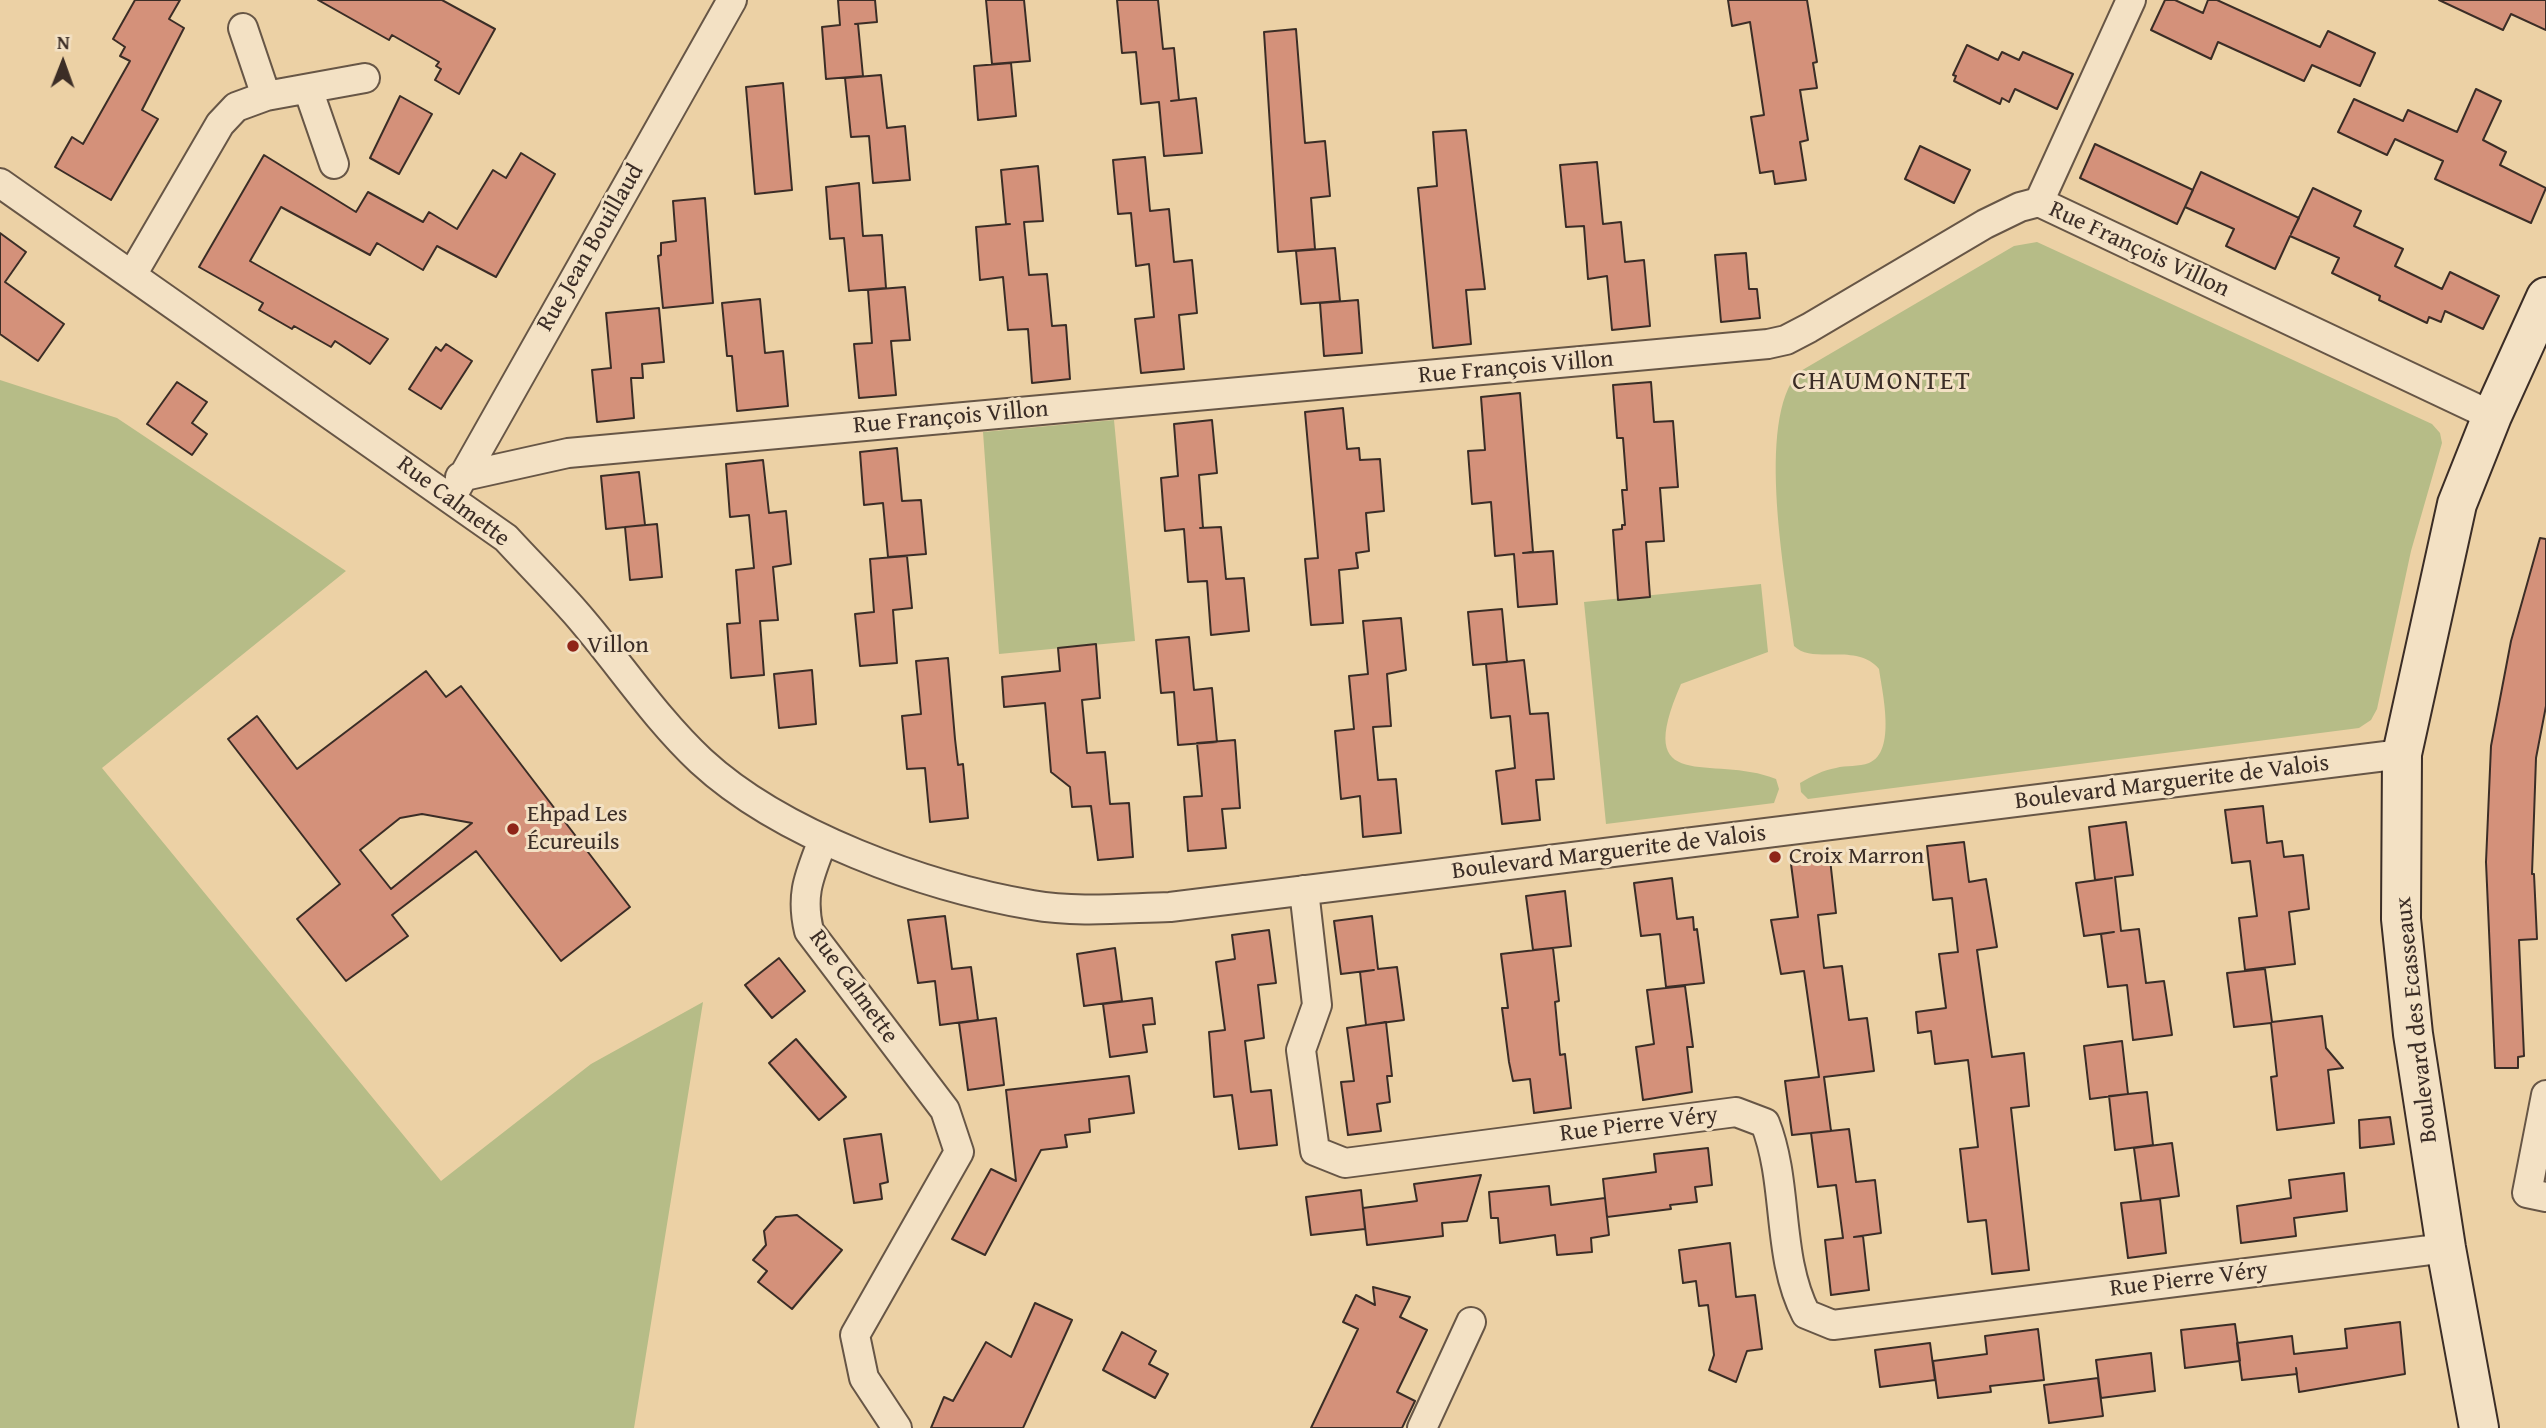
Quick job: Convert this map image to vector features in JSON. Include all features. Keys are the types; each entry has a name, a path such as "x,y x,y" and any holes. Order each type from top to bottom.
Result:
{"street":[{"name":"Rue Jean Bouillaud","path":"456,488 732,0"},
{"path":"2039,202 2131,0"},
{"path":"243,28 266,96"},
{"path":"132,275 220,124 236,107 266,96 365,78"},
{"path":"308,89 334,164"},
{"name":"Rue Calmette","path":"0,183 132,275 456,488 575,612 664,725 703,763 758,803 823,840 803,905 809,931 944,1110 959,1152 855,1335 864,1378 897,1428"},
{"name":"Rue François Villon","path":"456,488 582,452 1768,344 1786,340 1809,328 1985,224 2021,206 2039,202 2492,416"},
{"name":"Boulevard des Ecasseaux","path":"2479,1428 2446,1248 2413,1034 2402,919 2402,754 2457,504 2492,416 2546,297"},
{"name":"Boulevard Marguerite de Valois","path":"823,840 965,889 1034,906 1170,907 2402,754"},
{"name":"Rue Pierre Véry","path":"1304,890 1317,1005 1301,1050 1315,1152 1345,1163 1736,1112 1765,1123 1774,1147 1793,1289 1806,1314 1833,1325 2446,1248"},
{"path":"2546,1095 2528,1193 2546,1197"},
{"path":"1422,1428 1471,1322"}],"green space":[{"path":"2037,242 2432,424 2440,433 2442,443 2411,551 2377,709 2371,720 2359,728 1808,799 1801,792 1800,783 1827,770 1869,763 1878,757 1883,747 1886,720 1879,669 1870,661 1847,655 1812,654 1794,646 1777,503 1778,426 1786,395 1799,372 2014,246"},
{"path":"0,380 117,418 346,571 102,768 441,1181 591,1064 703,1002 634,1428 0,1428"},
{"path":"1114,420 1135,641 999,654 983,432"},
{"path":"1761,584 1768,652 1681,684 1668,720 1666,743 1672,757 1686,764 1751,772 1776,779 1779,789 1774,803 1606,824 1584,602"}],"building":[{"path":"135,0 180,0 169,19 184,28 142,110 158,119 111,200 55,167 72,137 83,144 130,61 120,56 125,47 113,39"},
{"path":"318,0 442,0 495,29 459,94 435,80 441,69 436,66 439,62 392,35 389,40"},
{"path":"838,0 875,0 877,22 855,24 858,24 863,76 826,79 822,27 840,25"},
{"path":"986,0 1024,0 1030,61 992,64"},
{"path":"1117,0 1158,0 1163,49 1174,48 1179,100 1171,101 1196,98 1202,153 1164,156 1159,102 1141,104 1136,52 1122,53"},
{"path":"1728,0 1807,0 1817,62 1813,63 1817,88 1800,90 1808,140 1800,142 1806,180 1775,184 1773,171 1760,173 1751,117 1764,115 1750,22 1732,26"},
{"path":"2165,0 2175,0 2203,13 2208,0 2217,0 2320,47 2328,31 2375,53 2360,86 2312,65 2304,81 2218,42 2211,59 2151,30"},
{"path":"2439,0 2546,0 2546,30 2511,14 2503,30"},
{"path":"1296,29 1305,143 1325,141 1330,196 1311,198 1315,249 1278,252 1264,32"},
{"path":"1967,45 1998,60 2002,52 2019,60 2023,52 2073,74 2057,109 2015,89 2009,102 2002,98 2000,104 1954,81 1956,76 1953,75"},
{"path":"1011,63 1016,116 978,120 974,66"},
{"path":"881,75 887,128 905,126 910,180 873,183 869,136 851,137 845,78"},
{"path":"783,83 792,190 755,194 746,87"},
{"path":"2476,89 2501,101 2483,140 2506,152 2500,165 2546,188 2531,223 2435,179 2443,161 2395,139 2387,155 2338,132 2354,99 2403,121 2408,110 2457,132"},
{"path":"400,96 432,114 399,174 370,158"},
{"path":"1466,130 1485,289 1466,290 1471,344 1433,348 1418,188 1437,186 1433,132"},
{"path":"2095,144 2193,190 2177,224 2080,178"},
{"path":"1920,146 1970,170 1954,203 1905,179"},
{"path":"521,153 555,174 496,277 437,246 423,270 377,243 370,255 281,207 250,261 388,339 370,364 335,341 331,347 294,326 292,329 259,310 263,303 199,267 264,155 356,212 368,192 423,222 429,212 457,229 493,170 506,178"},
{"path":"1145,157 1150,211 1169,209 1174,262 1192,260 1197,313 1179,315 1184,369 1141,373 1135,319 1154,317 1149,264 1136,266 1131,213 1118,214 1113,160"},
{"path":"1597,162 1603,224 1621,222 1625,262 1644,260 1650,326 1612,330 1607,276 1588,279 1584,226 1566,227 1560,165"},
{"path":"1038,166 1043,221 1024,222 1029,275 1047,274 1052,326 1066,325 1070,379 1032,383 1028,329 1008,330 1003,277 980,280 976,227 1010,224 1006,224 1001,170"},
{"path":"2201,172 2299,218 2313,188 2361,211 2354,226 2403,249 2395,266 2442,289 2450,272 2499,296 2483,329 2445,311 2441,322 2429,317 2427,323 2332,273 2339,258 2290,236 2275,269 2226,246 2234,229 2185,207"},
{"path":"859,183 863,236 882,235 886,288 849,291 844,238 830,239 826,187"},
{"path":"705,198 713,303 663,308 658,256 661,255 661,243 676,241 673,201"},
{"path":"0,233 26,252 5,282 64,324 38,361 0,334"},
{"path":"1335,248 1340,301 1301,304 1296,251"},
{"path":"1746,253 1749,289 1757,289 1760,318 1721,322 1715,255"},
{"path":"905,287 910,340 891,341 896,395 859,398 854,344 872,343 868,290"},
{"path":"760,299 765,353 783,351 788,406 737,411 732,356 727,356 722,303"},
{"path":"1358,300 1362,353 1324,356 1320,303"},
{"path":"659,308 664,362 642,364 643,378 631,378 634,418 597,422 592,370 611,368 606,313"},
{"path":"446,344 472,361 441,409 409,389 436,347 441,351"},
{"path":"177,382 207,402 192,423 207,434 192,455 147,424"},
{"path":"1651,382 1654,422 1673,421 1678,487 1660,488 1664,541 1646,542 1650,597 1618,600 1613,530 1622,529 1622,525 1625,525 1622,490 1627,490 1623,438 1617,438 1613,385"},
{"path":"1520,393 1533,552 1523,553 1553,551 1557,604 1518,607 1514,554 1495,556 1491,502 1472,504 1468,451 1485,450 1481,397"},
{"path":"1343,408 1347,449 1359,448 1360,460 1380,459 1384,511 1366,513 1369,551 1356,553 1358,568 1339,570 1343,623 1311,625 1305,559 1318,558 1305,412"},
{"path":"1212,420 1217,473 1199,475 1203,528 1221,527 1226,579 1244,578 1249,631 1211,635 1207,581 1188,582 1184,529 1165,531 1161,478 1178,476 1174,424"},
{"path":"897,448 902,501 921,500 926,554 888,557 883,503 864,505 860,452"},
{"path":"763,460 769,513 786,511 791,564 773,567 778,620 760,621 764,675 731,678 727,624 740,623 736,570 754,568 749,515 730,517 726,464"},
{"path":"639,472 645,525 606,529 601,476"},
{"path":"657,524 662,577 630,580 625,527"},
{"path":"2540,538 2546,539 2546,706 2536,758 2532,874 2537,939 2519,940 2524,1056 2518,1057 2518,1068 2495,1068 2486,862 2491,746 2511,641"},
{"path":"907,556 912,608 893,610 897,663 860,666 855,614 874,612 870,559"},
{"path":"1502,609 1507,662 1473,665 1468,612"},
{"path":"1401,618 1406,670 1387,674 1391,726 1373,727 1378,780 1396,779 1401,833 1363,837 1360,796 1341,799 1335,731 1354,729 1349,676 1368,674 1363,621"},
{"path":"1189,637 1194,690 1212,688 1217,742 1178,745 1174,692 1161,693 1156,640"},
{"path":"1096,644 1100,698 1082,700 1087,753 1105,752 1110,804 1129,803 1133,857 1098,860 1091,806 1072,807 1070,787 1051,772 1045,703 1004,707 1002,677 1060,671 1058,648"},
{"path":"948,658 958,765 963,764 968,818 930,822 925,768 907,769 902,716 921,714 916,661"},
{"path":"1524,660 1530,714 1548,713 1554,779 1536,780 1540,820 1502,824 1496,771 1515,768 1510,716 1491,718 1486,664"},
{"path":"812,670 816,724 779,728 774,674"},
{"name":"Ehpad Les Écureuils","path":"426,671 446,697 461,686 630,907 561,961 476,851 392,915 408,936 346,981 297,919 340,884 228,739 257,716 297,769","holes":["422,814 472,823 391,889 360,850 400,818"]},
{"path":"1235,740 1240,808 1222,809 1226,848 1188,851 1184,797 1202,796 1197,743"},
{"path":"2263,806 2267,843 2282,841 2284,857 2303,855 2309,909 2289,912 2295,964 2245,970 2239,918 2257,916 2250,861 2232,863 2225,810"},
{"path":"2126,822 2133,875 2115,877 2121,931 2139,929 2146,983 2164,981 2172,1035 2133,1040 2127,985 2108,987 2101,934 2114,932 2084,936 2076,883 2112,878 2095,880 2089,827"},
{"path":"1964,842 1969,882 1986,879 1997,947 1977,950 1992,1057 2024,1053 2029,1106 2011,1108 2029,1270 1992,1274 1986,1220 1968,1222 1960,1149 1978,1147 1968,1060 1935,1064 1931,1031 1918,1033 1916,1012 1946,1008 1939,954 1958,952 1952,898 1933,900 1927,846"},
{"path":"1830,859 1836,913 1818,915 1824,968 1842,966 1849,1020 1867,1018 1874,1071 1824,1077 1831,1131 1792,1135 1785,1081 1819,1077 1804,971 1781,974 1771,920 1798,917 1791,864"},
{"path":"1672,878 1677,919 1693,917 1694,930 1697,929 1704,983 1666,987 1660,934 1641,936 1634,883"},
{"path":"1565,891 1571,946 1533,950 1526,896"},
{"path":"945,916 952,969 971,967 978,1020 940,1025 935,981 918,983 908,920"},
{"path":"1372,916 1378,969 1397,967 1404,1020 1366,1025 1360,972 1374,970 1341,974 1334,921"},
{"path":"1269,930 1276,983 1258,985 1264,1038 1245,1041 1251,1092 1271,1090 1277,1145 1239,1149 1232,1095 1214,1097 1209,1032 1225,1030 1216,962 1235,959 1232,935"},
{"path":"1115,948 1122,1001 1084,1006 1077,954"},
{"path":"1553,948 1559,1001 1555,1002 1560,1055 1565,1054 1571,1108 1534,1113 1530,1079 1513,1081 1509,1062 1502,1008 1508,1008 1501,954"},
{"path":"779,958 805,991 772,1018 745,985"},
{"path":"2265,969 2272,1022 2322,1016 2326,1048 2343,1068 2328,1070 2334,1123 2277,1130 2271,1077 2277,1076 2271,1023 2234,1027 2227,973"},
{"path":"1685,986 1693,1047 1687,1047 1692,1092 1643,1100 1636,1047 1654,1044 1647,990"},
{"path":"1152,998 1155,1024 1143,1025 1147,1052 1110,1057 1103,1004"},
{"path":"996,1018 1004,1085 968,1090 959,1023"},
{"path":"1386,1022 1392,1076 1387,1076 1390,1102 1377,1104 1381,1131 1348,1135 1341,1082 1354,1081 1347,1028"},
{"path":"796,1039 846,1097 819,1120 769,1063"},
{"path":"2122,1041 2128,1094 2090,1099 2084,1046"},
{"path":"1129,1076 1134,1113 1089,1119 1090,1132 1065,1135 1067,1147 1041,1150 985,1255 952,1239 991,1169 1016,1181 1006,1090"},
{"path":"2147,1092 2153,1145 2115,1150 2109,1096"},
{"path":"2390,1117 2394,1144 2360,1148 2359,1120"},
{"path":"1849,1129 1856,1182 1875,1180 1881,1233 1854,1237 1863,1236 1869,1290 1831,1295 1825,1240 1843,1238 1836,1185 1818,1187 1811,1133"},
{"path":"881,1134 888,1182 880,1184 882,1199 854,1203 844,1139"},
{"path":"2172,1143 2179,1196 2141,1201 2134,1148"},
{"path":"1708,1148 1712,1185 1695,1187 1697,1202 1670,1205 1671,1209 1607,1217 1603,1179 1656,1172 1654,1154"},
{"path":"2344,1173 2347,1211 2294,1218 2296,1236 2241,1243 2237,1206 2291,1198 2289,1180"},
{"path":"1481,1175 1467,1221 1442,1223 1443,1236 1367,1245 1363,1208 1417,1201 1414,1184"},
{"path":"1549,1186 1551,1205 1605,1198 1609,1235 1591,1238 1592,1252 1557,1255 1555,1235 1500,1243 1498,1218 1491,1218 1489,1192"},
{"path":"1361,1190 1365,1229 1311,1235 1306,1197"},
{"path":"2160,1199 2166,1253 2128,1258 2121,1203"},
{"path":"797,1215 842,1250 792,1309 758,1282 767,1271 753,1260 766,1245 764,1231 776,1217"},
{"path":"1730,1243 1736,1297 1755,1295 1762,1349 1747,1351 1736,1382 1709,1370 1714,1355 1708,1305 1699,1306 1696,1281 1683,1283 1679,1250"},
{"path":"1373,1287 1410,1297 1400,1317 1427,1330 1397,1392 1415,1401 1402,1428 1311,1428 1358,1329 1343,1322 1356,1295 1375,1305"},
{"path":"1035,1303 1072,1320 1023,1428 931,1428 944,1397 953,1401 986,1342 1011,1357"},
{"path":"2400,1322 2405,1374 2299,1392 2297,1374 2242,1380 2237,1343 2292,1336 2294,1354 2347,1348 2345,1329"},
{"path":"2235,1324 2240,1361 2185,1368 2181,1330"},
{"path":"2038,1329 2044,1380 1990,1386 1991,1392 1938,1398 1933,1361 1987,1354 1985,1336"},
{"path":"1122,1332 1156,1351 1149,1364 1168,1374 1155,1398 1103,1370"},
{"path":"1930,1343 1935,1380 1880,1387 1875,1350"},
{"path":"2151,1353 2155,1391 2101,1398 2096,1360"},
{"path":"2098,1378 2103,1416 2049,1423 2044,1385"}],"place":[{"name":"Villon","path":"573,646"},
{"name":"Ehpad Les Écureuils","path":"513,829"},
{"name":"Croix Marron","path":"1775,857"}],"district":[{"name":"CHAUMONTET","path":"1882,382"}]}
